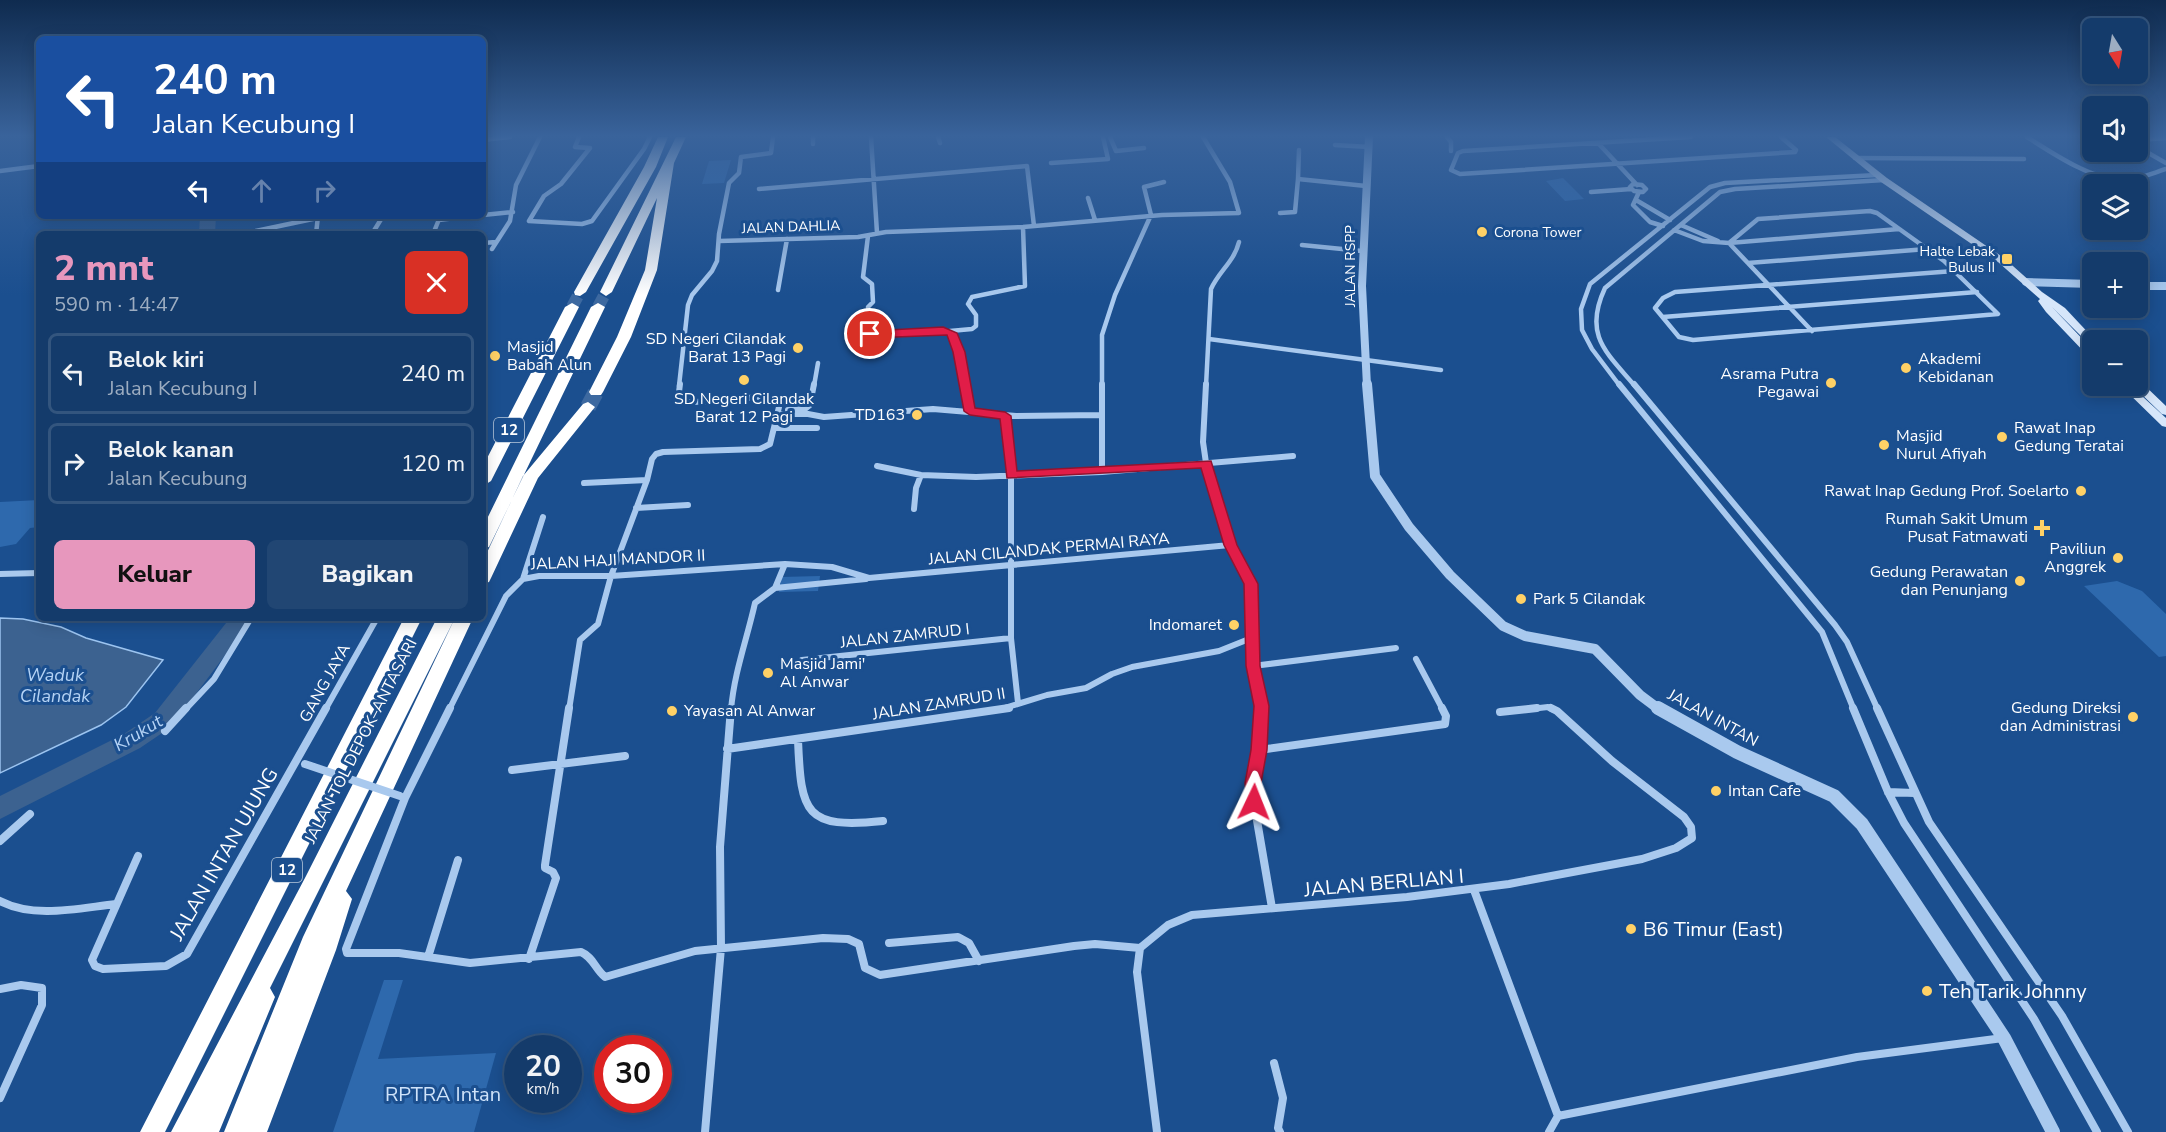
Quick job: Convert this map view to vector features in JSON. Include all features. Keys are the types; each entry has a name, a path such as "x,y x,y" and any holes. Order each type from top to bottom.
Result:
{"highway":[{"path":"580,292 637,190"},
{"path":"606,292 656,190"},
{"path":"596,392 624,337 651,270 664,190"},
{"name":"12","path":"486,475 572,307"},
{"name":"12","path":"486,537 598,307"},
{"path":"486,572 531,476 588,407"},
{"name":"JALAN TOL DEPOK–ANTASARI","path":"149,1128 411,621"},
{"name":"JALAN TOL DEPOK–ANTASARI","path":"313,883 444,621"},
{"path":"236,1132 311,944 368,818 463,621"},
{"path":"255,1132 325,950 368,818"},
{"path":"183,1132 313,883"},
{"path":"207,1132 313,883"}],"main road":[{"path":"1900,190 2001,260 2039,294 2062,310 2082,335"},
{"path":"2039,294 2049,310 2082,341"},
{"path":"2148,395 2166,412"},
{"path":"2137,396 2166,424"}],"street":[{"path":"492,249 507,228 513,212 512,199 515,190"},
{"path":"553,190 544,196 530,221 582,224 592,221 615,190"},
{"path":"718,241 728,190"},
{"path":"875,190 877,233"},
{"path":"1030,190 1034,226"},
{"path":"1102,472 1102,335 1105,321 1151,216 1144,190"},
{"name":"JALAN DAHLIA","path":"778,412 777,401 769,398 681,403 678,400 688,305 698,286 715,266 718,241 868,236 877,233 1023,227 1151,216 1239,213 1234,190"},
{"path":"1280,213 1295,212 1297,190"},
{"name":"JALAN RSPP","path":"1366,190 1362,286 1367,360"},
{"path":"1591,192 1619,190"},
{"path":"1632,190 1638,192 1644,190"},
{"path":"1705,190 1590,284 1581,302 1581,325 1587,341 1607,370 1822,632 1888,792 1904,823 2034,1019 2097,1132"},
{"path":"1731,190 1720,192 1605,288 1596,305 1595,328 1601,345 1847,642 1929,822 2062,1016 2128,1132"},
{"path":"1638,192 1633,205 1650,222 1663,226"},
{"path":"1088,198 1095,220"},
{"path":"1636,200 1646,203 1659,217 1670,220"},
{"path":"1729,243 1753,221 1870,211 1899,229 1954,271 1997,312 1997,315 1812,331 1685,339 1679,337 1655,309 1656,304 1667,294 1954,271"},
{"path":"486,215 513,212"},
{"path":"255,231 309,219"},
{"path":"1681,225 1721,243"},
{"path":"868,236 863,277 871,282 873,299 868,308 870,334 873,336 972,329 976,326 976,315 968,304 972,297 1025,286 1023,227"},
{"path":"1674,230 1702,241 1729,243 1899,229"},
{"path":"778,290 786,239"},
{"path":"486,243 496,242"},
{"path":"1239,242 1234,261 1216,279 1211,289 1204,419 1206,464 1230,545 1251,584 1253,666 1262,706 1259,750 1253,783 1254,802 1272,908"},
{"path":"1729,243 1812,331"},
{"path":"1302,245 1362,250"},
{"path":"1748,263 1927,249"},
{"path":"2026,282 2082,284"},
{"path":"2148,286 2166,286"},
{"path":"1663,317 1977,292"},
{"path":"950,331 959,352 970,411"},
{"path":"1209,339 1441,370"},
{"name":"JALAN INTAN","path":"1367,360 1368,416 1375,476 1409,527 1450,575 1503,626 1525,636 1595,649 1640,694 1667,715 1737,752 1834,796 1862,824 2004,1038 2053,1132"},
{"path":"778,412 808,407 818,363"},
{"path":"1607,370 1620,368"},
{"path":"778,412 824,417 933,409 1005,416 1102,415"},
{"path":"530,959 556,878 553,872 545,868 545,865 580,640 598,624 611,576 647,480 652,459 663,452 763,448 770,444 778,412"},
{"path":"1005,416 1011,475 1011,638 1018,703"},
{"path":"774,428 816,428"},
{"path":"877,466 921,475 1011,475 1102,472 1293,456"},
{"path":"915,509 916,488 921,475"},
{"path":"584,483 647,480"},
{"path":"636,508 688,505"},
{"path":"523,579 543,517"},
{"name":"JALAN CILANDAK PERMAI RAYA","path":"775,588 1230,545"},
{"path":"705,1132 721,948 720,847 727,749 736,669 745,646 755,603 775,588 785,564"},
{"name":"JALAN CILANDAK PERMAI RAYA","path":"785,564 832,567 869,578"},
{"name":"JALAN HAJI MANDOR II","path":"402,797 506,596 523,579 539,576 611,576 785,564"},
{"path":"0,574 36,573"},
{"path":"165,731 214,678 249,621"},
{"name":"GANG JAYA","path":"301,762 375,621"},
{"name":"JALAN ZAMRUD II","path":"727,749 1010,708 1018,703 1086,688 1112,674 1132,667 1219,651 1254,637"},
{"name":"JALAN ZAMRUD I","path":"802,660 1011,638"},
{"path":"1253,666 1395,648"},
{"path":"1259,750 1445,724 1446,716 1416,658"},
{"path":"1474,890 1551,878 1637,860 1689,841 1693,834 1684,817 1619,766 1557,711 1548,707 1500,712"},
{"path":"798,740 800,789 813,816 825,822 847,826 883,821"},
{"path":"512,770 625,756"},
{"path":"301,762 402,797 346,949 350,954 399,953 470,963 530,959 581,952 589,955 599,972 605,977 695,951 823,938 855,941 861,947 864,969 870,974 880,975 1095,944 1140,948 1137,972 1157,1132"},
{"name":"JALAN INTAN UJUNG","path":"138,856 92,960 95,966 103,969 165,966 187,954 301,762"},
{"path":"1888,792 1914,793"},
{"path":"0,841 30,814"},
{"path":"428,957 458,860"},
{"name":"JALAN BERLIAN I","path":"1140,948 1170,922 1184,916 1474,890 1558,1116"},
{"path":"0,901 7,906 35,910 116,904"},
{"path":"889,943 958,937 966,939 971,944 979,961"},
{"path":"0,989 21,985 42,988 42,1005 0,1098"},
{"path":"1549,1132 1558,1116 1857,1057 2004,1038"},
{"path":"1274,1063 1283,1098 1278,1128 1280,1132"}],"green space":[{"path":"1554,190 1575,190 1584,199 1565,201"},
{"path":"36,500 36,527 30,528 16,544 0,547 0,502"},
{"path":"820,576 818,591 779,592 781,577"},
{"path":"2117,581 2142,591 2166,614 2166,656 2159,657 2084,586"},
{"name":"RPTRA Intan","path":"384,980 403,980 378,1059 496,1053 474,1132 333,1132"}],"water":[{"name":"Waduk Cilandak","path":"0,618 23,619 61,627 86,638 163,660 126,707 101,725 0,773"}],"waterway":[{"name":"Krukut","path":"207,231 208,219"},
{"name":"Krukut","path":"0,808 132,741 163,720 240,621"}],"tunnel":[{"path":"572,307 580,292"},
{"path":"598,307 606,292"},
{"path":"588,407 596,392"}],"place":[{"name":"Corona Tower","path":"1482,232"},
{"name":"Halte Lebak Bulus II","path":"2007,259"},
{"name":"SD Negeri Cilandak Barat 13 Pagi","path":"798,348"},
{"name":"Masjid Babah Alun","path":"495,356"},
{"name":"Akademi Kebidanan","path":"1906,368"},
{"name":"SD Negeri Cilandak Barat 12 Pagi","path":"744,380"},
{"name":"Asrama Putra Pegawai","path":"1831,383"},
{"name":"TD163","path":"917,415"},
{"name":"Rawat Inap Gedung Teratai","path":"2002,437"},
{"name":"Masjid Nurul Afiyah","path":"1884,445"},
{"name":"Rawat Inap Gedung Prof. Soelarto","path":"2081,491"},
{"name":"Rumah Sakit Umum Pusat Fatmawati","path":"2042,528"},
{"name":"Paviliun Anggrek","path":"2118,558"},
{"name":"Gedung Perawatan dan Penunjang","path":"2020,581"},
{"name":"Park 5 Cilandak","path":"1521,599"},
{"name":"Indomaret","path":"1234,625"},
{"name":"Masjid Jami' Al Anwar","path":"768,673"},
{"name":"Yayasan Al Anwar","path":"672,711"},
{"name":"Gedung Direksi dan Administrasi","path":"2133,717"},
{"name":"Intan Cafe","path":"1716,791"},
{"name":"B6 Timur (East)","path":"1631,929"},
{"name":"Teh Tarik Johnny","path":"1927,991"}],"route":[{"path":"870,334 875,336 943,330 952,333 959,352 970,411 1005,416 1011,475 1102,472 1206,464 1230,545 1251,584 1253,666 1262,706 1259,750 1253,783 1254,802"}]}
